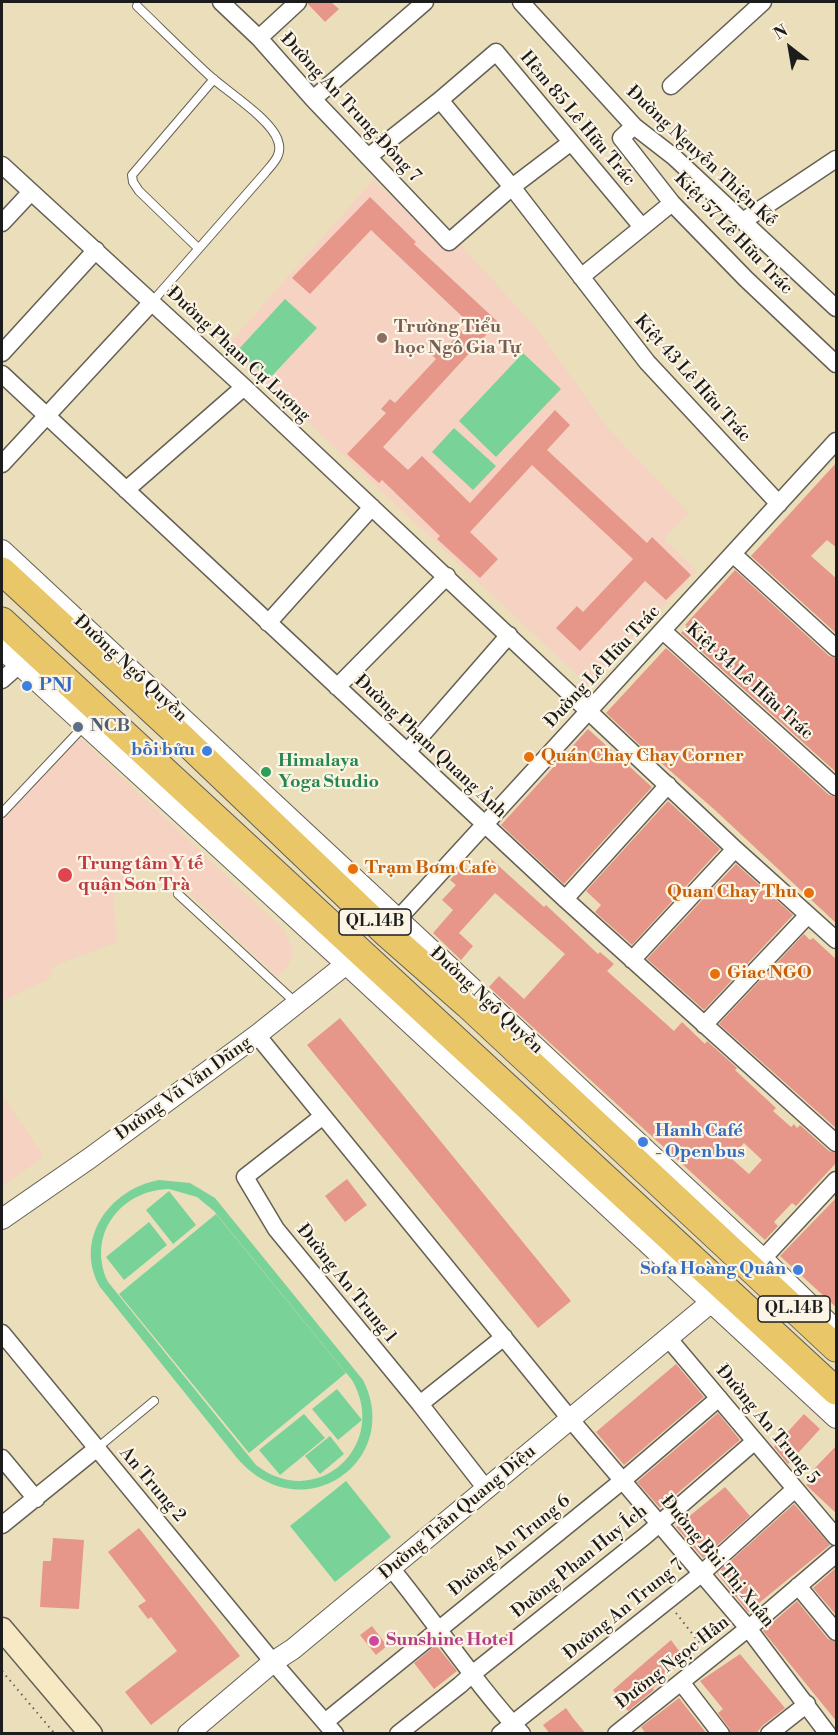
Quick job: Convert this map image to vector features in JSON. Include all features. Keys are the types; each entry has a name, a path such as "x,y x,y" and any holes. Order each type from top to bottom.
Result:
{"highway":[{"name":"Đường Ngô Quyền","path":"2,572 392,926 468,1005 757,1264 837,1348"},
{"name":"QL.14B","path":"2,621 26,658 719,1296 837,1391"},
{"path":"354,958 392,926"}],"main road":[{"path":"2,1629 91,1734"}],"street":[{"name":"Đường An Trung Đông 7","path":"221,2 259,38 313,99 449,242 512,187"},
{"path":"259,38 298,2"},
{"path":"313,99 425,2"},
{"name":"Đường Nguyễn Thiện Kế","path":"521,2 634,126 674,158 837,308"},
{"path":"671,86 764,2"},
{"name":"Hẻm 85 Lê Hữu Trác","path":"368,158 496,52 642,227"},
{"name":"Kiệt 43 Lê Hữu Trác","path":"440,100 512,187 647,362 779,504"},
{"name":"Kiệt 57 Lê Hữu Trác","path":"634,126 621,138 672,203 746,279 837,364"},
{"path":"512,187 570,143"},
{"path":"743,221 837,159"},
{"name":"Đường Phạm Cự Lượng","path":"2,165 447,576 735,849 837,940"},
{"path":"2,223 31,192"},
{"path":"581,277 672,203"},
{"path":"2,353 96,250"},
{"path":"2,464 152,302"},
{"name":"Đường Phạm Quang Ảnh","path":"2,374 565,899 837,1143"},
{"path":"126,490 244,387"},
{"name":"Đường Lê Hữu Trác","path":"392,926 779,504 834,449"},
{"path":"268,623 372,507"},
{"name":"Đường Ngô Quyền","path":"2,550 392,926"},
{"path":"734,555 837,648"},
{"path":"337,687 447,576"},
{"name":"Kiệt 34 Lê Hữu Trác","path":"663,631 837,787"},
{"path":"407,752 509,635"},
{"path":"2,649 26,658 84,726 354,958"},
{"path":"2,680 26,658"},
{"path":"565,899 668,785"},
{"path":"632,960 735,849"},
{"path":"704,1025 808,915"},
{"name":"Đường Vũ Văn Dũng","path":"2,1219 90,1158 257,1035 354,958"},
{"path":"257,1035 571,1420"},
{"name":"Đường An Trung 1","path":"323,1116 245,1177 276,1229 420,1404"},
{"path":"757,1264 833,1189"},
{"name":"Đường Ngô Quyền","path":"757,1264 837,1330"},
{"path":"719,1296 837,1418"},
{"name":"Đường Trần Quang Diệu","path":"188,1734 273,1662 293,1649 487,1490 719,1296"},
{"name":"An Trung 2","path":"2,1333 330,1728"},
{"path":"487,1490 420,1404 504,1337"},
{"name":"Đường An Trung 5","path":"668,1338 837,1537"},
{"name":"Đường An Trung 6","path":"330,1728 439,1629 622,1481 718,1398"},
{"name":"Đường Bùi Thị Xuân","path":"571,1420 748,1628 828,1734"},
{"name":"Đường Phan Huy Ích","path":"398,1734 658,1524 755,1441"},
{"path":"2,1525 96,1449"},
{"path":"2,1458 36,1499"},
{"name":"Đường An Trung 7","path":"512,1730 701,1574 795,1489"},
{"name":"Đường Ngọc Hân","path":"616,1734 634,1728 681,1682 837,1554"},
{"path":"391,1568 439,1629 512,1730"},
{"path":"798,1586 837,1632"},
{"path":"681,1682 721,1734"},
{"path":"769,1734 807,1704"}],"lane":[{"path":"137,6 213,79 271,128 278,141 279,151 278,157 265,173 152,302"},
{"path":"198,248 138,191 132,175 213,79"},
{"path":"2,813 84,726"},
{"path":"178,894 297,1003"},
{"path":"96,1449 153,1401"}],"path":[{"path":"668,1602 712,1657"},
{"path":"2,1671 55,1734"}],"shaded area":[{"path":"373,180 451,250 459,243 538,330 607,427 689,513 664,539 697,571 588,685 227,346"},
{"name":"Trung tâm Y tế quận Sơn Trà","path":"79,737 285,931 293,952 288,966 278,977 143,850 113,900 117,942 54,966 49,979 2,1001 2,816"},
{"path":"2,1095 44,1156 2,1187"}],"green space":[{"path":"285,299 317,328 269,379 237,351"},
{"path":"523,353 561,389 496,457 459,421"},
{"path":"454,428 496,466 473,490 432,452"},
{"path":"159,1180 190,1183 215,1198 363,1380 372,1410 370,1437 358,1460 340,1478 316,1488 290,1489 263,1480 237,1458 100,1287 93,1269 91,1251 94,1234 101,1219 112,1205 141,1185","holes":["169,1189 197,1197 214,1211 352,1380 361,1405 361,1428 354,1448 341,1465 323,1476 302,1481 279,1478 256,1465 108,1282 102,1265 101,1248 112,1219 122,1207 136,1197 151,1191"]},
{"path":"169,1191 196,1225 173,1244 146,1210"},
{"path":"216,1214 346,1373 249,1453 119,1294"},
{"path":"149,1222 167,1245 124,1280 106,1257"},
{"path":"337,1389 362,1420 338,1440 312,1409"},
{"path":"304,1414 325,1438 280,1475 259,1450"},
{"path":"330,1436 344,1454 320,1474 305,1456"},
{"path":"346,1481 391,1537 335,1582 290,1526"}],"building":[{"path":"308,2 331,2 339,9 325,22"},
{"path":"370,197 416,242 414,244 498,322 383,447 408,470 422,456 470,503 555,410 570,425 547,450 647,543 652,537 691,575 666,600 645,581 580,651 556,628 577,606 583,612 633,559 532,465 470,532 498,559 480,578 437,539 440,536 382,480 379,483 347,454 386,413 381,409 390,399 395,403 436,359 431,354 440,345 445,349 469,323 371,230 310,294 292,278"},
{"path":"837,462 837,548 827,540 811,556 837,579 837,634 751,556"},
{"path":"735,570 829,656 837,658 837,773 681,633 687,626 685,625"},
{"path":"666,648 829,795 837,797 837,924 716,811 658,762 606,713"},
{"path":"588,729 652,787 564,884 501,825"},
{"path":"668,801 720,849 632,945 595,912 601,905 586,891"},
{"path":"491,859 544,907 546,905 598,954 600,952 614,964 607,971 674,1031 682,1022 705,1044 707,1041 737,1068 735,1070 776,1108 773,1111 791,1127 794,1124 797,1128 800,1125 829,1151 837,1153 837,1162 796,1206 792,1203 774,1222 778,1226 765,1240 489,987 499,976 524,999 565,954 495,893 459,933 473,946 461,960 433,933 453,910 442,900 456,885 450,880 463,866 469,871 476,864 481,869","holes":["744,1143 762,1160 749,1174 731,1158"]},
{"path":"736,864 793,915 704,1010 647,959"},
{"path":"804,934 810,940 813,938 837,960 837,1129 719,1024"},
{"path":"340,1018 571,1301 538,1328 307,1045"},
{"path":"347,1179 367,1205 345,1222 325,1196"},
{"path":"837,1197 837,1308 780,1256"},
{"path":"676,1364 704,1397 624,1465 596,1432"},
{"path":"718,1413 740,1440 660,1508 637,1482"},
{"path":"804,1414 820,1429 788,1464 774,1447"},
{"path":"837,1445 837,1514 806,1485 818,1473 814,1469"},
{"path":"725,1487 750,1516 703,1558 676,1527"},
{"path":"794,1504 830,1545 748,1612 717,1573"},
{"path":"139,1528 240,1656 151,1725 125,1692 177,1651 151,1617 148,1619 138,1606 146,1601 108,1552"},
{"path":"53,1538 84,1540 79,1609 40,1607 43,1561 51,1561"},
{"path":"837,1567 837,1616 813,1588"},
{"path":"797,1601 828,1639 837,1642 837,1722 763,1631"},
{"name":"Sunshine Hotel","path":"372,1626 387,1646 376,1655 360,1635"},
{"path":"671,1640 688,1663 680,1670 677,1666 658,1680 660,1682 653,1688 654,1690 628,1711 613,1690"},
{"path":"436,1645 457,1671 434,1689 414,1663"},
{"path":"740,1654 785,1708 762,1726 756,1734 731,1734 718,1713 723,1709 700,1681"},
{"path":"679,1698 707,1734 646,1734 641,1727"},
{"path":"566,1708 586,1734 550,1734 543,1725"}],"place":[{"name":"Trường Tiểu học Ngô Gia Tự","path":"382,338"},
{"name":"PNJ","path":"27,686"},
{"name":"NCB","path":"78,727"},
{"name":"bồi bửu","path":"207,751"},
{"name":"Quán Chay Chay Corner","path":"529,757"},
{"name":"Himalaya Yoga Studio","path":"266,772"},
{"name":"Trạm Bơm Cafe","path":"353,869"},
{"name":"Trung tâm Y tế quận Sơn Trà","path":"65,875"},
{"name":"Quan Chay Thu","path":"809,893"},
{"name":"Giac NGO","path":"715,974"},
{"name":"Hanh Café - Open bus","path":"643,1142"},
{"name":"Sofa Hoàng Quân","path":"798,1270"},
{"name":"Sunshine Hotel","path":"374,1641"}]}
